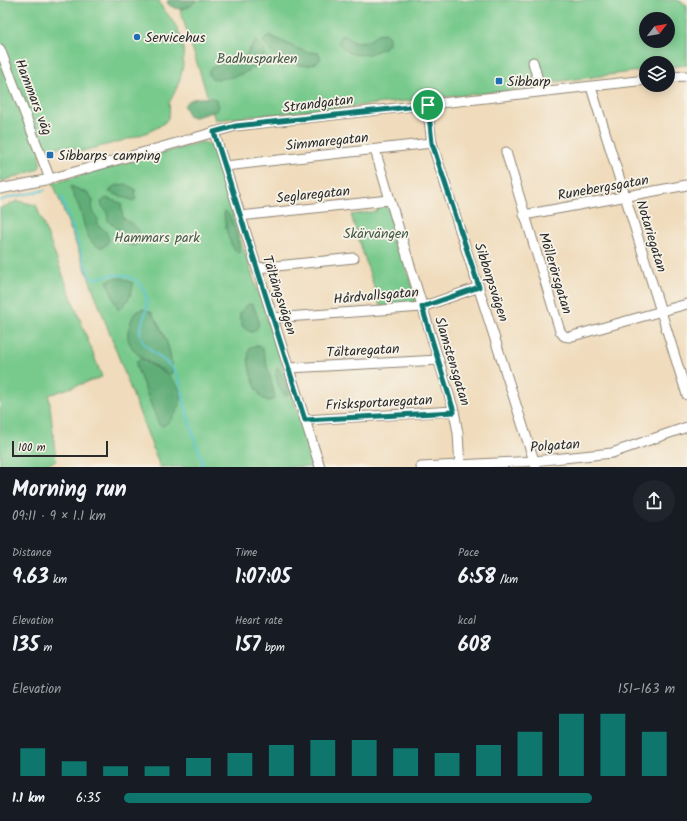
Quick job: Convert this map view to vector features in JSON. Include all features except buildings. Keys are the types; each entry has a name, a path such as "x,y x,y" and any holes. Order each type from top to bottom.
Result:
{"street":[{"name":"Hammars väg","path":"0,49 50,179"},
{"path":"533,62 541,91"},
{"path":"675,77 687,76"},
{"name":"Strandgatan","path":"0,189 50,179 236,126 639,81"},
{"name":"Notariegatan","path":"591,87 687,395"},
{"name":"Sibbarpsvägen","path":"428,105 432,143 535,464"},
{"name":"Tältängsvägen","path":"214,132 320,467"},
{"name":"Simmaregatan","path":"224,166 432,143"},
{"name":"Slamstensgatan","path":"375,150 454,412 458,433 460,466"},
{"name":"Möllerörsgatan","path":"506,152 524,216 560,331 564,336 569,337 661,311"},
{"name":"Runebergsgatan","path":"524,216 687,185"},
{"name":"Seglaregatan","path":"240,216 389,200"},
{"path":"257,268 354,258"},
{"name":"Hårdvallsgatan","path":"273,318 422,307 479,287"},
{"path":"661,311 687,304"},
{"name":"Tältaregatan","path":"289,368 439,360"},
{"name":"Frisksportaregatan","path":"305,420 454,412"},
{"name":"Polgatan","path":"421,467 535,464 612,453 687,427"}],"green space":[{"path":"0,0 159,0 161,6 178,30 182,40 183,51 182,73 169,103 170,108 166,121 138,136 112,144 79,152 65,146 50,150 40,154 40,167 36,170 0,182"},
{"path":"168,0 195,0 195,2 189,7 178,9 170,6 167,3"},
{"name":"Badhusparken","path":"177,0 677,0 687,5 687,65 675,66 675,56 639,56 639,71 547,83 536,88 215,120"},
{"path":"384,33 389,37 389,44 376,52 369,54 361,55 347,52 338,40 341,36 346,35 354,42 369,41 377,34"},
{"path":"269,35 307,52 319,53 321,58 315,63 308,65 299,65 289,62 272,53 266,47 263,41"},
{"path":"257,41 265,50 263,57 258,64 252,69 236,76 212,79 209,75 209,70 213,67 244,58 253,44"},
{"path":"197,98 213,98 219,106 216,111 195,117 189,117 184,106 186,103"},
{"name":"Hammars park","path":"202,142 212,145 239,235 316,467 160,467 53,183"},
{"path":"126,184 135,189 136,199 134,201 109,192 114,186"},
{"path":"71,186 89,194 93,200 93,210 98,219 97,225 105,231 109,241 104,247 98,247 90,240"},
{"path":"106,198 121,203 123,218 134,225 139,231 139,244 133,246 122,242 115,226 108,221 107,212 102,206 101,202"},
{"path":"18,201 36,205 102,377 49,395 56,461 39,467 0,467 0,208"},
{"name":"Skärvängen","path":"376,206 384,206 388,208 416,300 413,304 380,306 351,215 377,211"},
{"path":"225,211 228,213 235,230 240,252 238,253 229,240 224,218"},
{"path":"115,278 122,278 133,283 129,298 118,310 107,281"},
{"path":"248,304 253,305 258,320 258,327 252,332 242,325 240,319 240,312"},
{"path":"143,309 151,312 163,333 171,357 172,373 170,375 146,361 133,349 129,342 128,333 134,314"},
{"path":"257,346 262,348 264,354 275,397 273,400 268,401 262,398 251,374 248,360 250,347"},
{"path":"141,359 165,373 172,379 181,393 181,401 177,411 171,420 162,426 159,425 136,366 137,361"},
{"path":"277,368 279,368 289,394 286,396 281,391 278,383 276,375"}],"waterway":[{"path":"0,201 11,197 45,190"},
{"path":"61,197 90,277 96,279 113,275 121,275 135,280 145,292 147,307 140,333 141,338 147,347 170,365 179,379 195,441 203,464 199,467"}],"place":[{"name":"Servicehus","path":"137,37"},
{"name":"Sibbarp","path":"499,81"},
{"name":"Sibbarps camping","path":"50,155"}],"route":[{"path":"428,105 432,143 479,287 422,307 454,412 305,420 214,132 236,126 428,105"}]}
